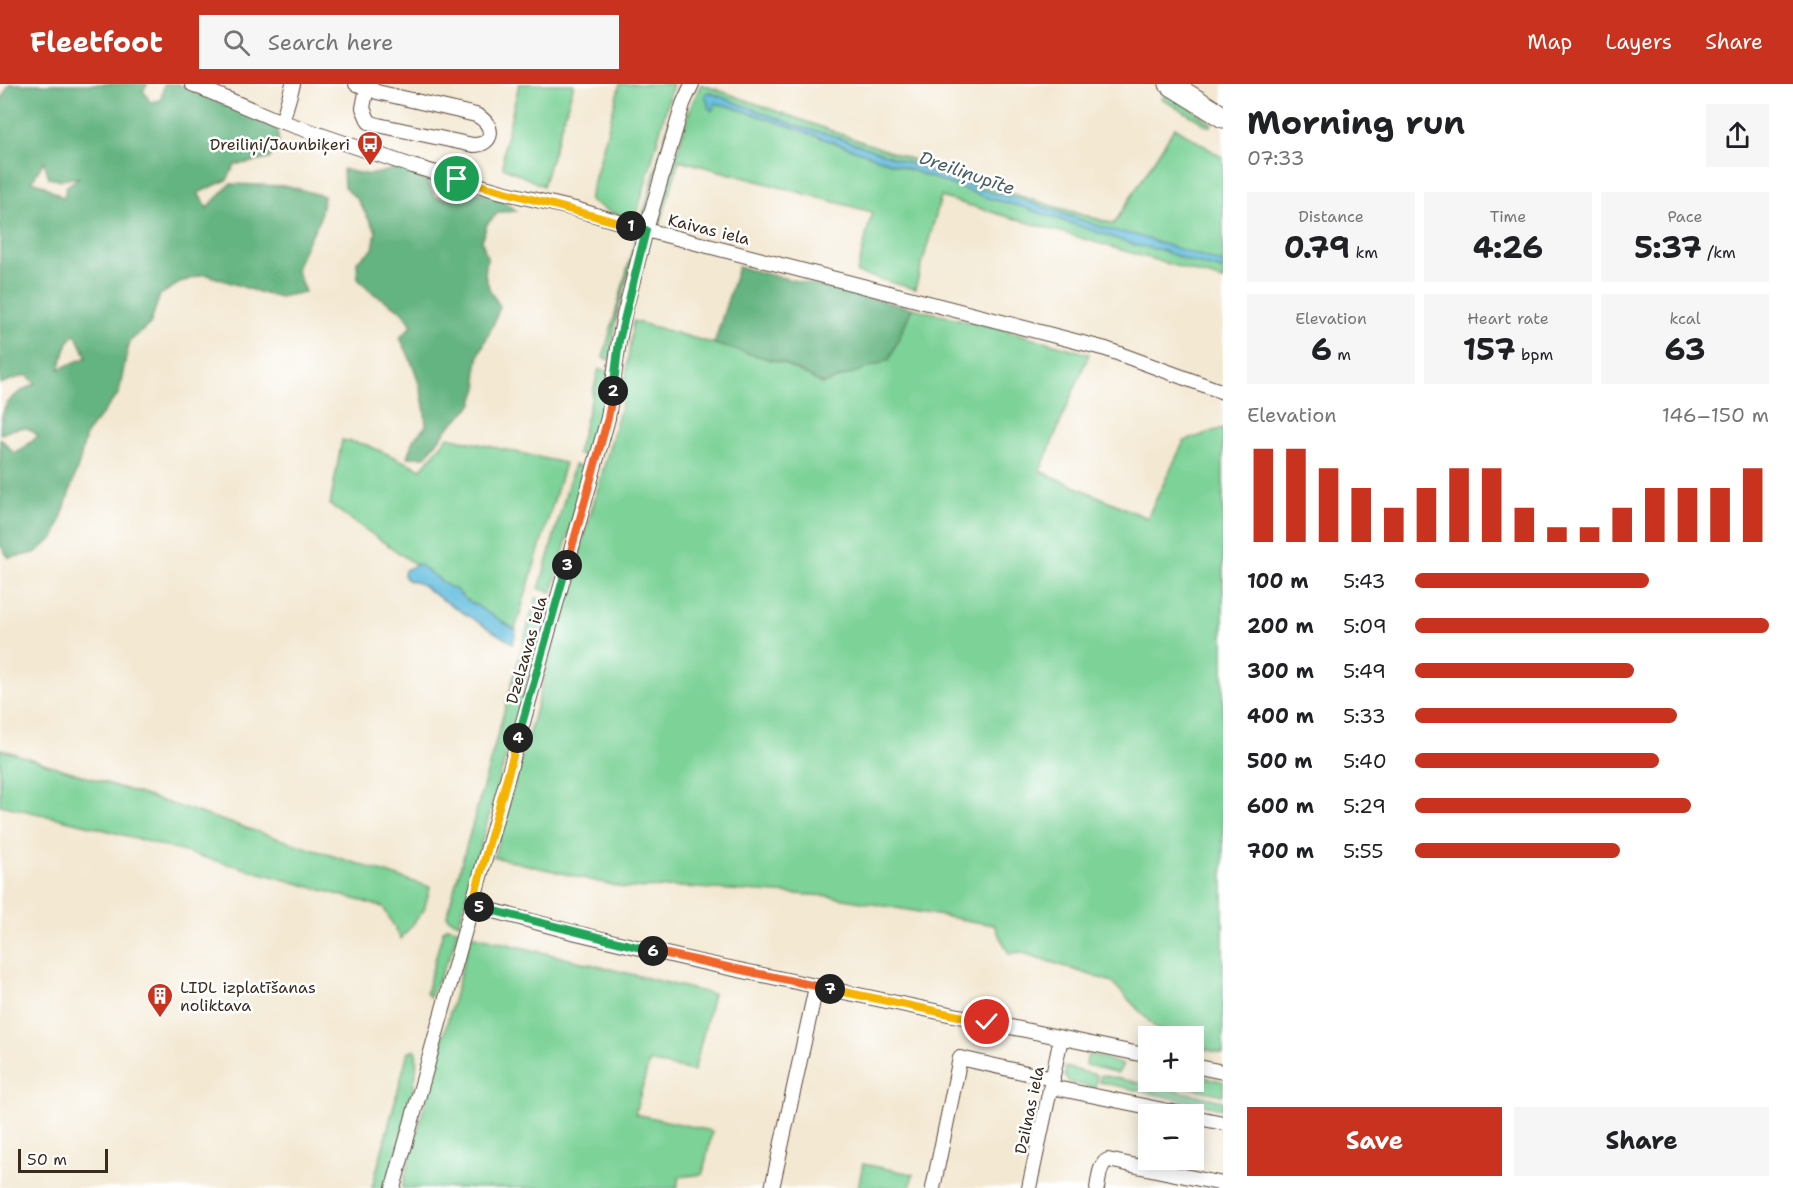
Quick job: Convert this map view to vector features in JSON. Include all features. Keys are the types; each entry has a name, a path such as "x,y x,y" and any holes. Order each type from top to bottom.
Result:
{"main road":[{"path":"1170,84 1223,117"}],"street":[{"name":"Kaivas iela","path":"192,84 282,122 412,166 646,230 1106,349 1223,392"},
{"path":"282,122 292,84"},
{"name":"Dzelzavas iela","path":"393,1188 608,418 619,341 646,230 683,104 692,84"},
{"path":"362,86 377,92 476,116 487,122 490,132 486,141 480,145 473,145 369,122 363,108 362,86"},
{"path":"472,905 572,932 696,961 1138,1054"},
{"path":"772,1188 816,987"},
{"name":"Dzilnas iela","path":"1029,1188 1061,1038"},
{"path":"933,1188 960,1058 1141,1104"},
{"path":"1204,1068 1223,1072"},
{"path":"1204,1119 1223,1123"},
{"path":"1097,1188 1102,1165 1108,1160 1223,1184"}],"green space":[{"path":"9,84 148,84 143,90 150,102 161,100 164,84 178,84 277,128 279,144 269,159 235,165 227,180 198,193 207,208 230,184 288,186 324,196 319,222 306,244 296,269 305,292 280,297 205,274 181,282 160,295 150,324 129,342 119,393 86,434 55,537 35,553 9,558 0,545 0,438 14,453 20,451 38,436 24,428 0,434 2,415 8,402 19,392 36,383 26,375 0,384 0,103","holes":["44,161 49,178 61,180 79,177 66,187 64,198 32,181","75,334 87,357 59,369 68,342"]},
{"path":"519,84 574,84 543,186 503,167 504,147"},
{"path":"620,84 673,84 636,218 610,212 589,200"},
{"path":"680,84 685,84 669,127 646,210 642,217"},
{"path":"701,84 986,186 1114,224 1175,127 1223,158 1223,280 941,197 915,289 857,273 872,212 679,160 660,225 657,218 691,106"},
{"path":"1174,95 1212,124 1210,127 1161,98"},
{"path":"395,168 412,173 427,182 435,197 453,199 469,189 503,200 516,211 499,212 487,224 482,241 487,257 485,275 490,291 500,306 479,354 476,371 478,388 472,405 448,428 425,457 407,457 413,440 426,426 424,403 418,381 400,338 412,325 402,311 371,292 358,279 357,261 373,249 376,231 357,199 344,187 343,169 369,174"},
{"path":"636,237 637,244 617,314 610,360 603,358"},
{"path":"738,267 912,308 889,360 823,384 783,363 714,344"},
{"path":"912,308 1002,329 1089,354 1040,471 1147,518 1184,441 1223,428 1223,1054 1204,1049 1204,1026 1154,1026 1112,982 1020,952 1009,954 994,925 827,896 682,887 624,888 494,857 623,399 633,321 783,363 823,384 889,360"},
{"path":"599,369 609,371 600,421 590,457 577,454"},
{"path":"448,437 565,463 514,633 330,505 342,440 367,445 421,469"},
{"path":"574,465 587,468 552,592 539,589"},
{"path":"536,598 549,602 459,923 448,918 447,915"},
{"path":"0,749 430,887 424,910 401,939 383,907 87,825 0,805"},
{"path":"447,927 458,929 452,951 430,997 426,993 443,931"},
{"path":"471,935 713,994 694,1071 649,1062 635,1114 712,1131 703,1174 679,1177 677,1188 402,1188"},
{"path":"415,1049 417,1061 412,1096 386,1188 372,1188 408,1052"},
{"path":"1088,1053 1123,1065 1118,1073 1086,1065"},
{"path":"1065,1067 1097,1075 1095,1088 1069,1082 1065,1076"},
{"path":"1101,1075 1138,1083 1138,1090 1099,1082"},
{"path":"1204,1077 1223,1081 1223,1095 1204,1091"},
{"path":"1145,1092 1182,1092 1223,1101 1223,1109"},
{"path":"863,1164 913,1174 910,1188 858,1188"}],"water":[{"name":"Dreiliņupīte","path":"708,92 803,128 831,135 986,191 1023,200 1107,229 1135,235 1223,263 1223,270 1192,262 1161,250 1135,245 1023,207 991,199 729,106 715,103 712,111 708,107 705,94"},
{"path":"418,564 455,589 464,598 516,630 513,643 422,585 407,580 404,575 405,570"}],"place":[{"name":"Dreiliņi/Jaunbiķeri","path":"370,167"},
{"name":"LIDL izplatīšanas noliktava","path":"160,1019"}],"route":[{"path":"457,179 564,206 646,230 624,315 608,418 472,905 572,932 696,961 987,1022"}]}
